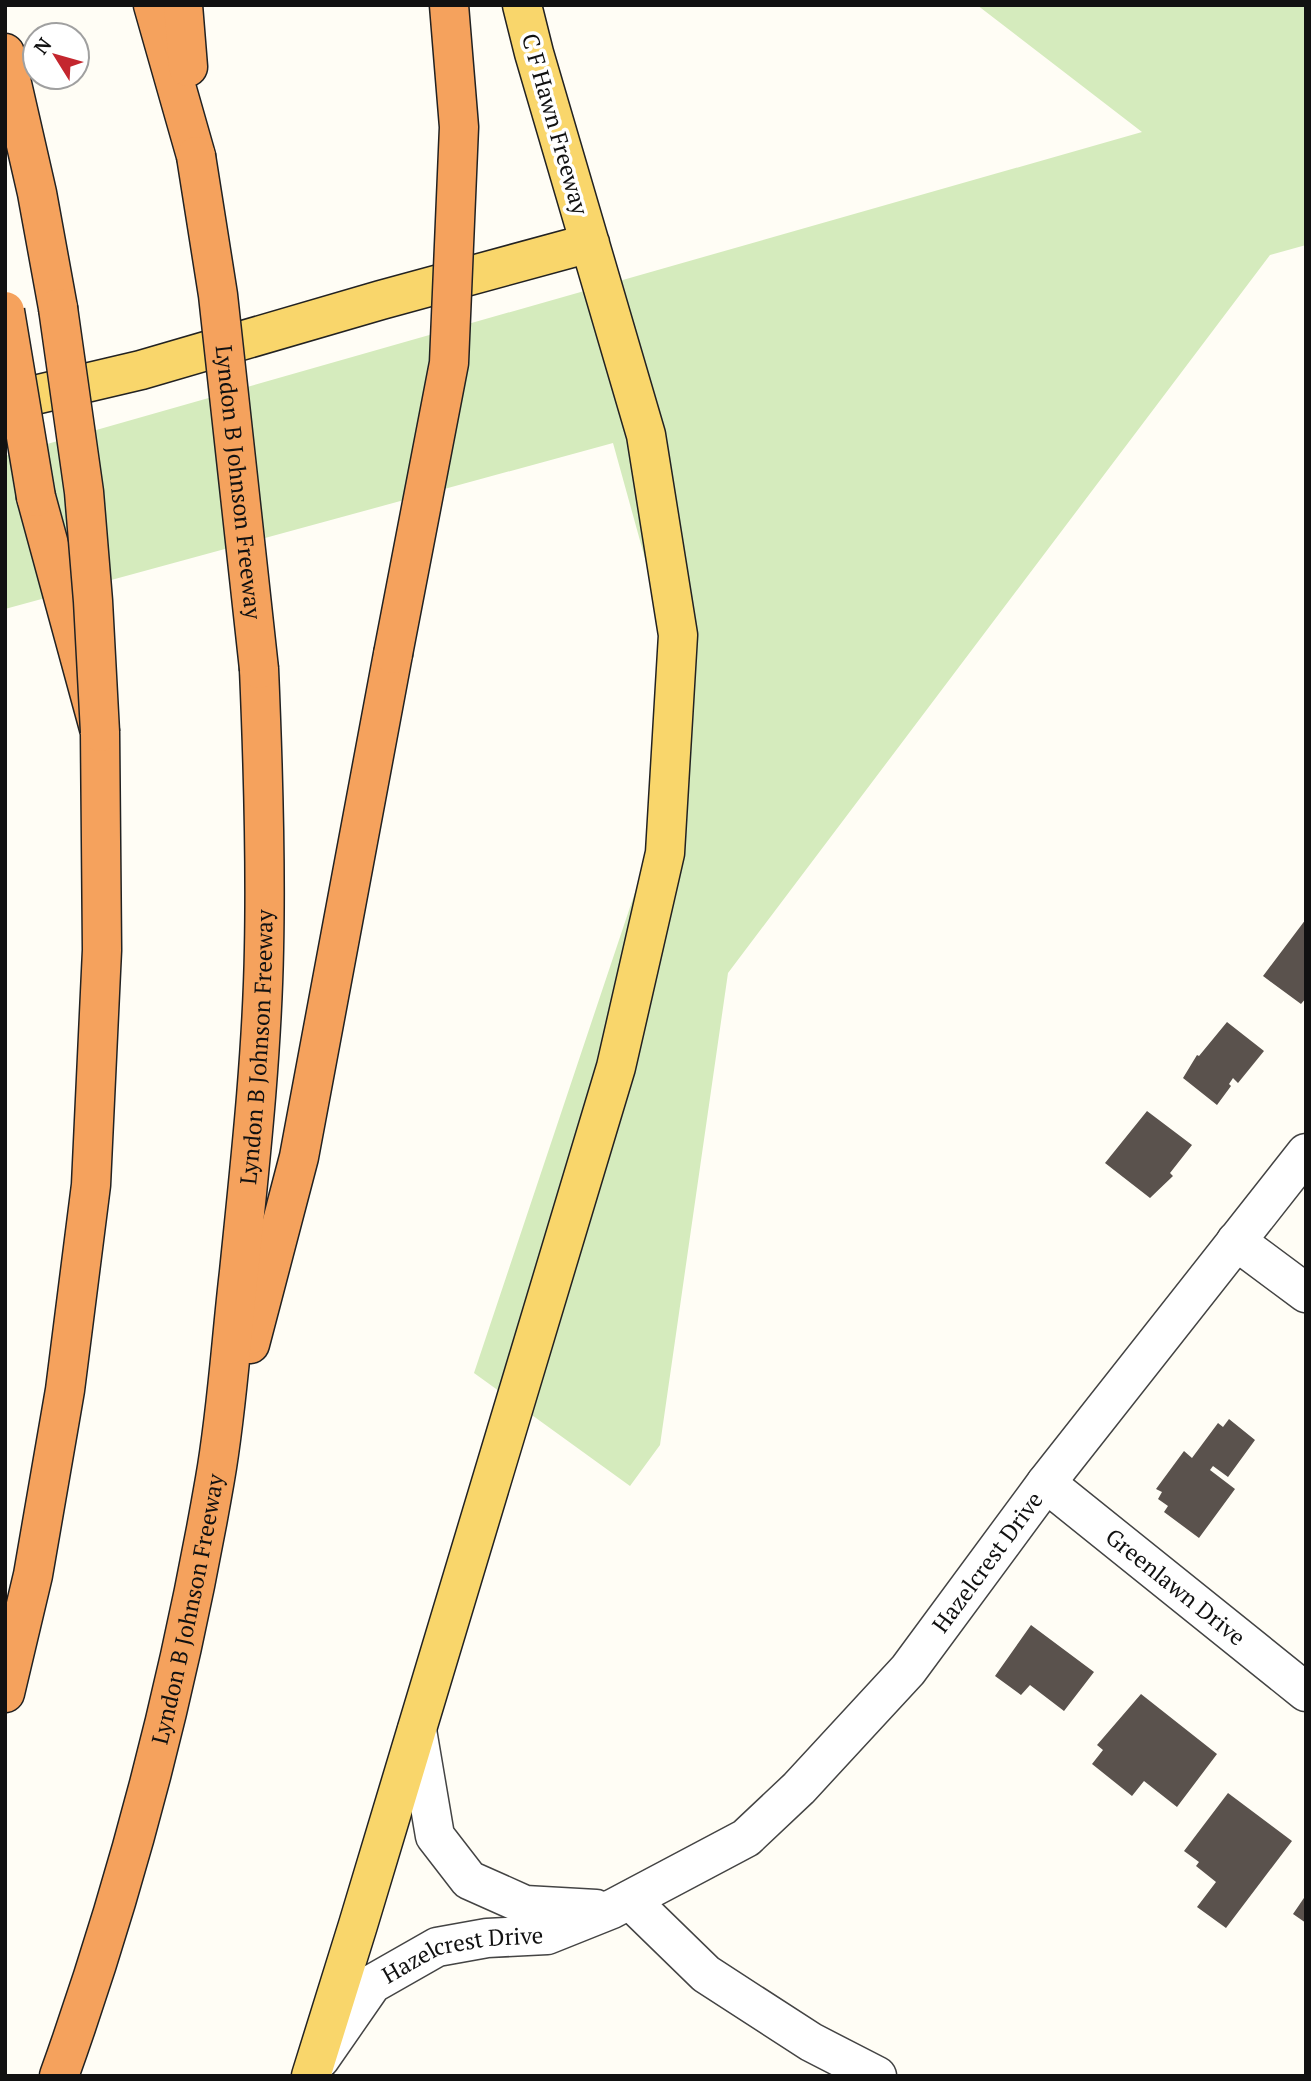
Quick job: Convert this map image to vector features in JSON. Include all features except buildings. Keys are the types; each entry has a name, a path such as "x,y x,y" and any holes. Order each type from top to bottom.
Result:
{"highway":[{"name":"Lyndon B Johnson Freeway","path":"59,2076 139,1823 191,1605 216,1475 256,1107 264,951 265,812 259,669 218,295 196,156 153,5"},
{"path":"183,5 196,156"},
{"path":"216,1475 299,1157 449,363 459,127 449,5"},
{"path":"5,53 37,193 58,308 83,492 93,601 100,732 102,950 91,1185 65,1390 33,1575 5,1693"},
{"path":"5,311 36,497 100,732"}],"main road":[{"name":"C F Hawn Freeway","path":"522,5 590,243"},
{"path":"5,402 141,370 590,243 646,435 678,635 665,853 616,1067 312,2072"}],"street":[{"name":"Hazelcrest Drive","path":"312,2072 372,1984 437,1947 487,1938 547,1935 621,1904 746,1838 799,1788 908,1670 1046,1483 1306,1153"},
{"path":"1237,1241 1306,1293"},
{"name":"Greenlawn Drive","path":"1046,1483 1306,1692"},
{"name":"Hazelcrest Drive","path":"417,1730 435,1836 469,1880 524,1905 563,1909 621,1904"},
{"path":"621,1904 706,1974 811,2042 877,2076"}],"green space":[{"path":"977,5 1306,5 1306,245 1270,255 728,973 660,1445 630,1486 474,1373 691,725 613,443 5,609 5,456 1142,132"}]}
